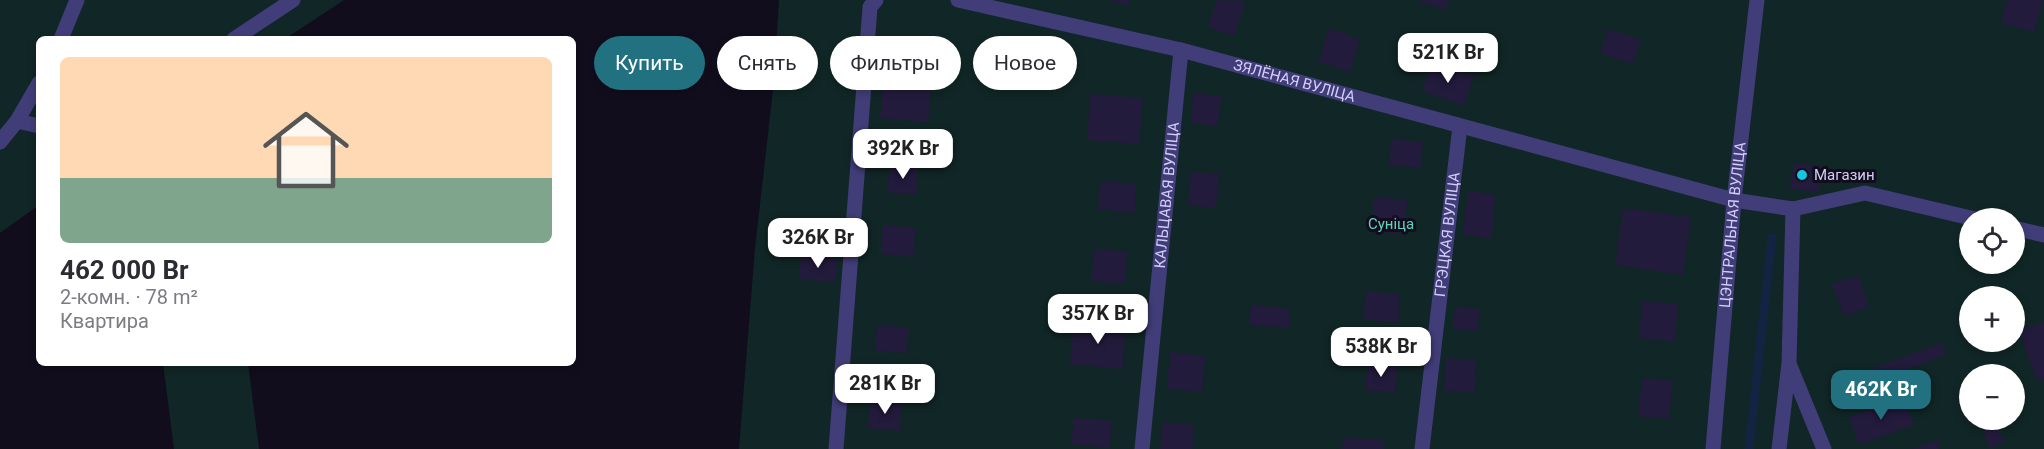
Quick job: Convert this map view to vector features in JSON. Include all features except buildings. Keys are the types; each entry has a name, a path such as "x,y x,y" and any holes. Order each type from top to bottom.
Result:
{"lane":[{"path":"62,36 77,0"},
{"path":"239,36 293,0"},
{"path":"836,449 870,7 876,0"},
{"name":"ЗЯЛЁНАЯ ВУЛІЦА","path":"958,0 1181,50 1734,200 1793,209"},
{"name":"ЦЭНТРАЛЬНАЯ ВУЛІЦА","path":"1713,449 1734,200 1757,0"},
{"name":"КАЛЬЦАВАЯ ВУЛІЦА","path":"1143,449 1181,50"},
{"path":"0,142 17,121 36,88"},
{"path":"17,121 36,125"},
{"name":"ГРЭЦКАЯ ВУЛІЦА","path":"1422,449 1460,126"},
{"path":"1779,449 1789,363 1793,209 1865,193 1959,215"},
{"path":"2025,231 2044,235"},
{"path":"1789,363 1824,449"}],"green space":[{"path":"0,0 344,0 290,36 36,36 36,207 0,233"},
{"name":"Суніца","path":"779,0 2044,0 2044,449 739,449 755,248 773,90 818,90 818,36 777,36"},
{"path":"163,366 248,366 259,449 174,449"}],"waterway":[{"path":"1749,449 1772,237"}],"place":[{"name":"Магазин","path":"1802,175"}]}
